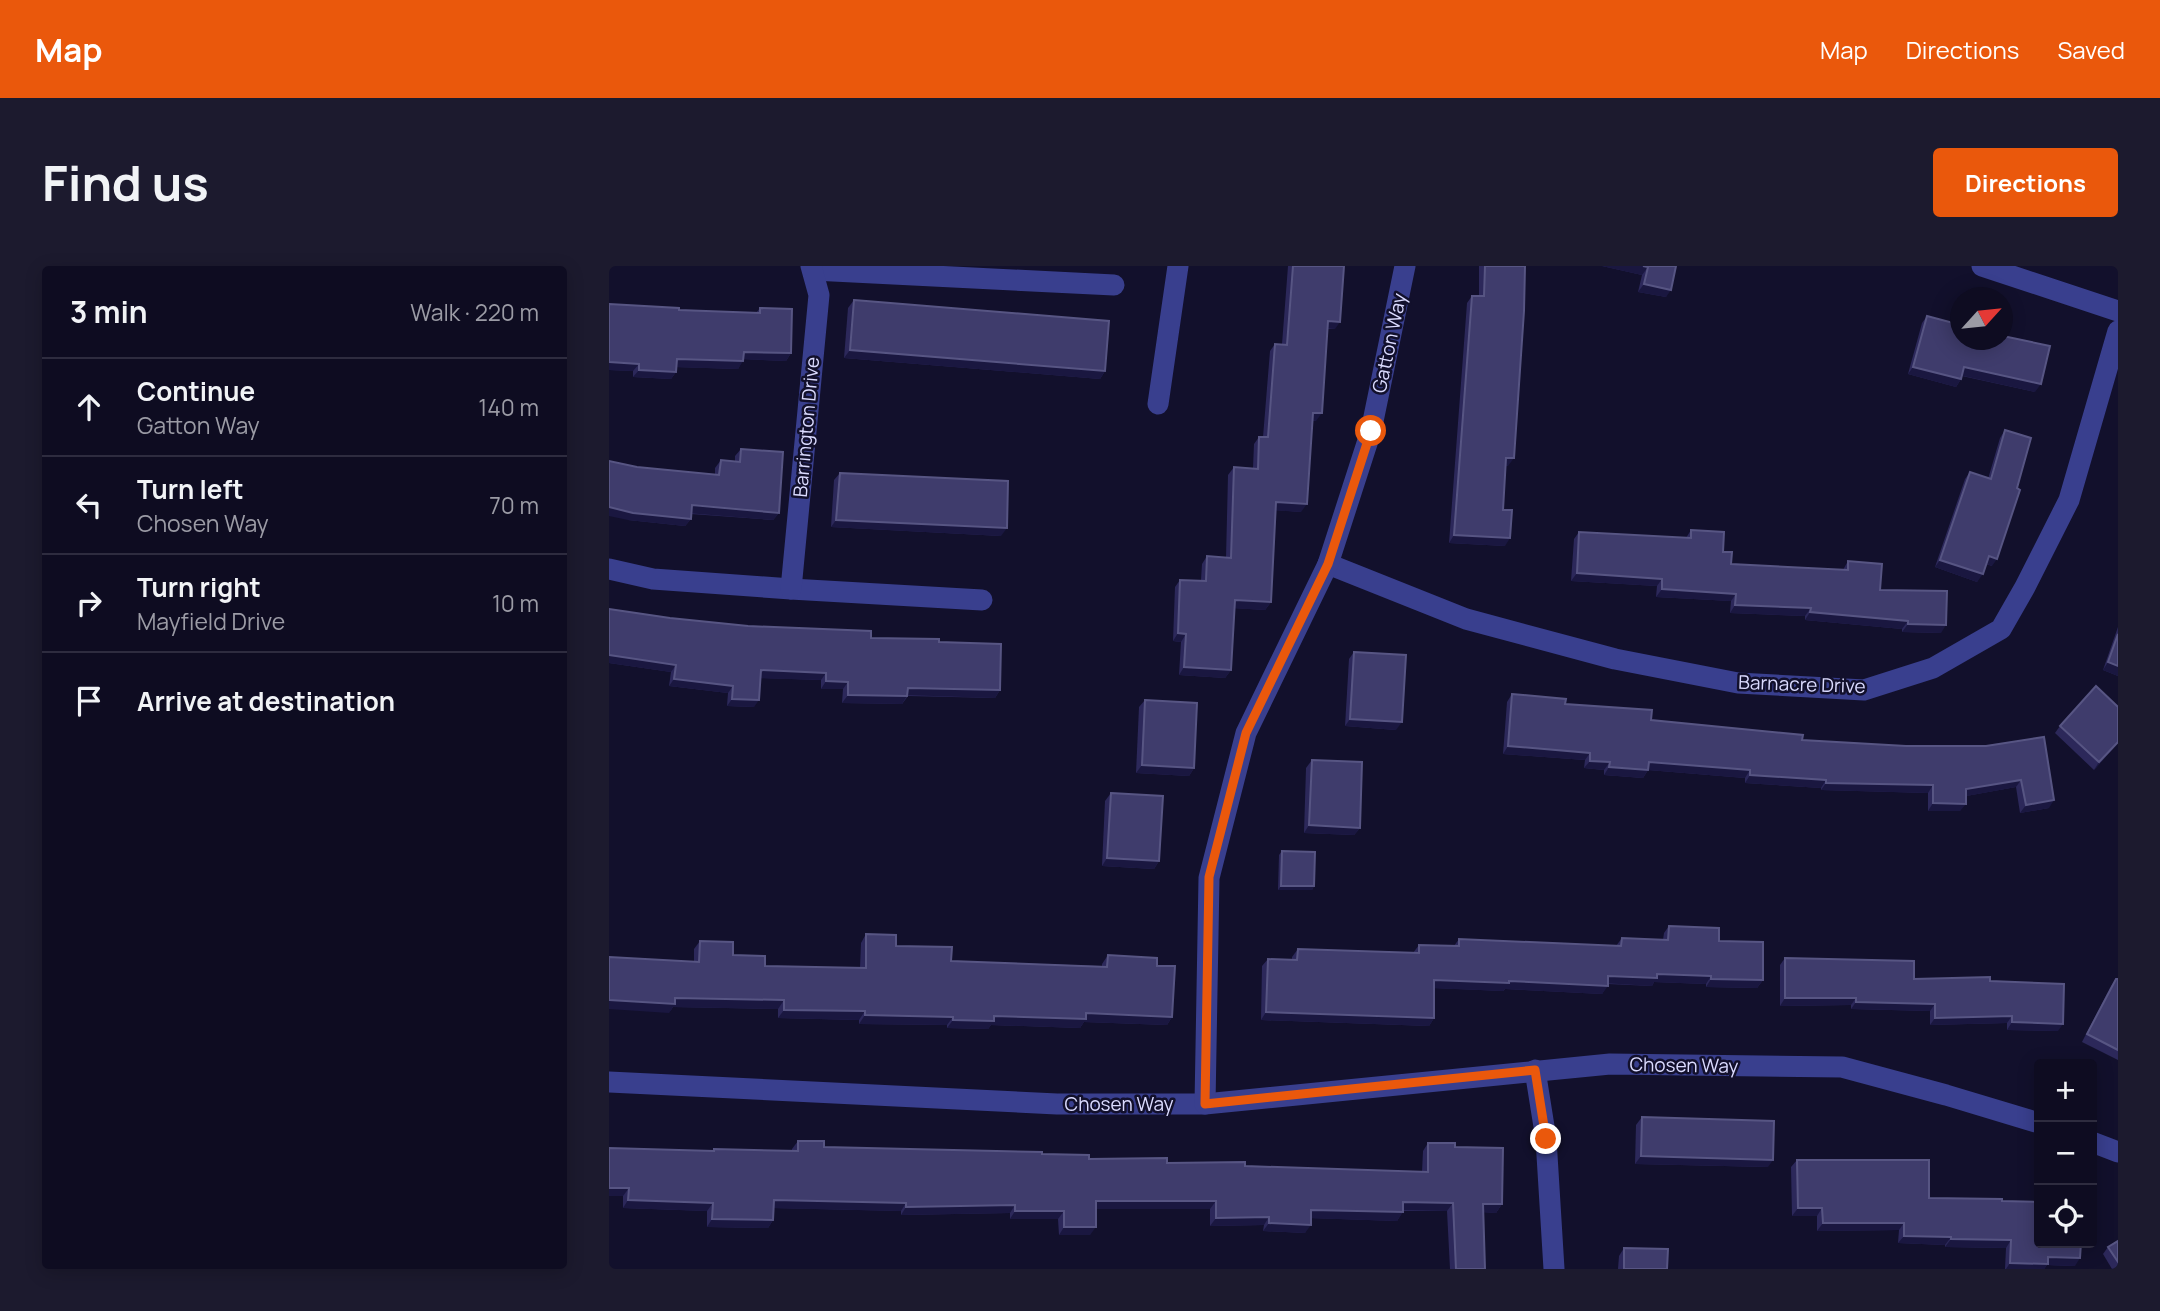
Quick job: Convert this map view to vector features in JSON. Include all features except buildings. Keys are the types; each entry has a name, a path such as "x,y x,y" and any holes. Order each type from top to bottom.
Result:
{"street":[{"path":"1158,404 1178,266"},
{"name":"Gatton Way","path":"1205,1104 1209,877 1246,733 1328,564 1371,431 1405,266"},
{"path":"1982,266 2118,311"},
{"path":"812,268 1037,274 1114,285"},
{"name":"Barrington Drive","path":"791,589 819,295 812,268"},
{"name":"Barnacre Drive","path":"1328,564 1466,620 1615,659 1738,683 1864,690 1933,668 2000,629 2025,587 2069,500 2118,331"},
{"path":"609,569 653,579 982,600"},
{"name":"Chosen Way","path":"609,1082 1057,1104 1205,1104 1610,1064 1842,1067 2036,1122"},
{"path":"1535,1070 1546,1139 1554,1269"},
{"path":"2097,1144 2118,1152"}],"route":[{"path":"1371,431 1328,564 1246,733 1209,877 1205,1104 1535,1070 1546,1139"}]}
